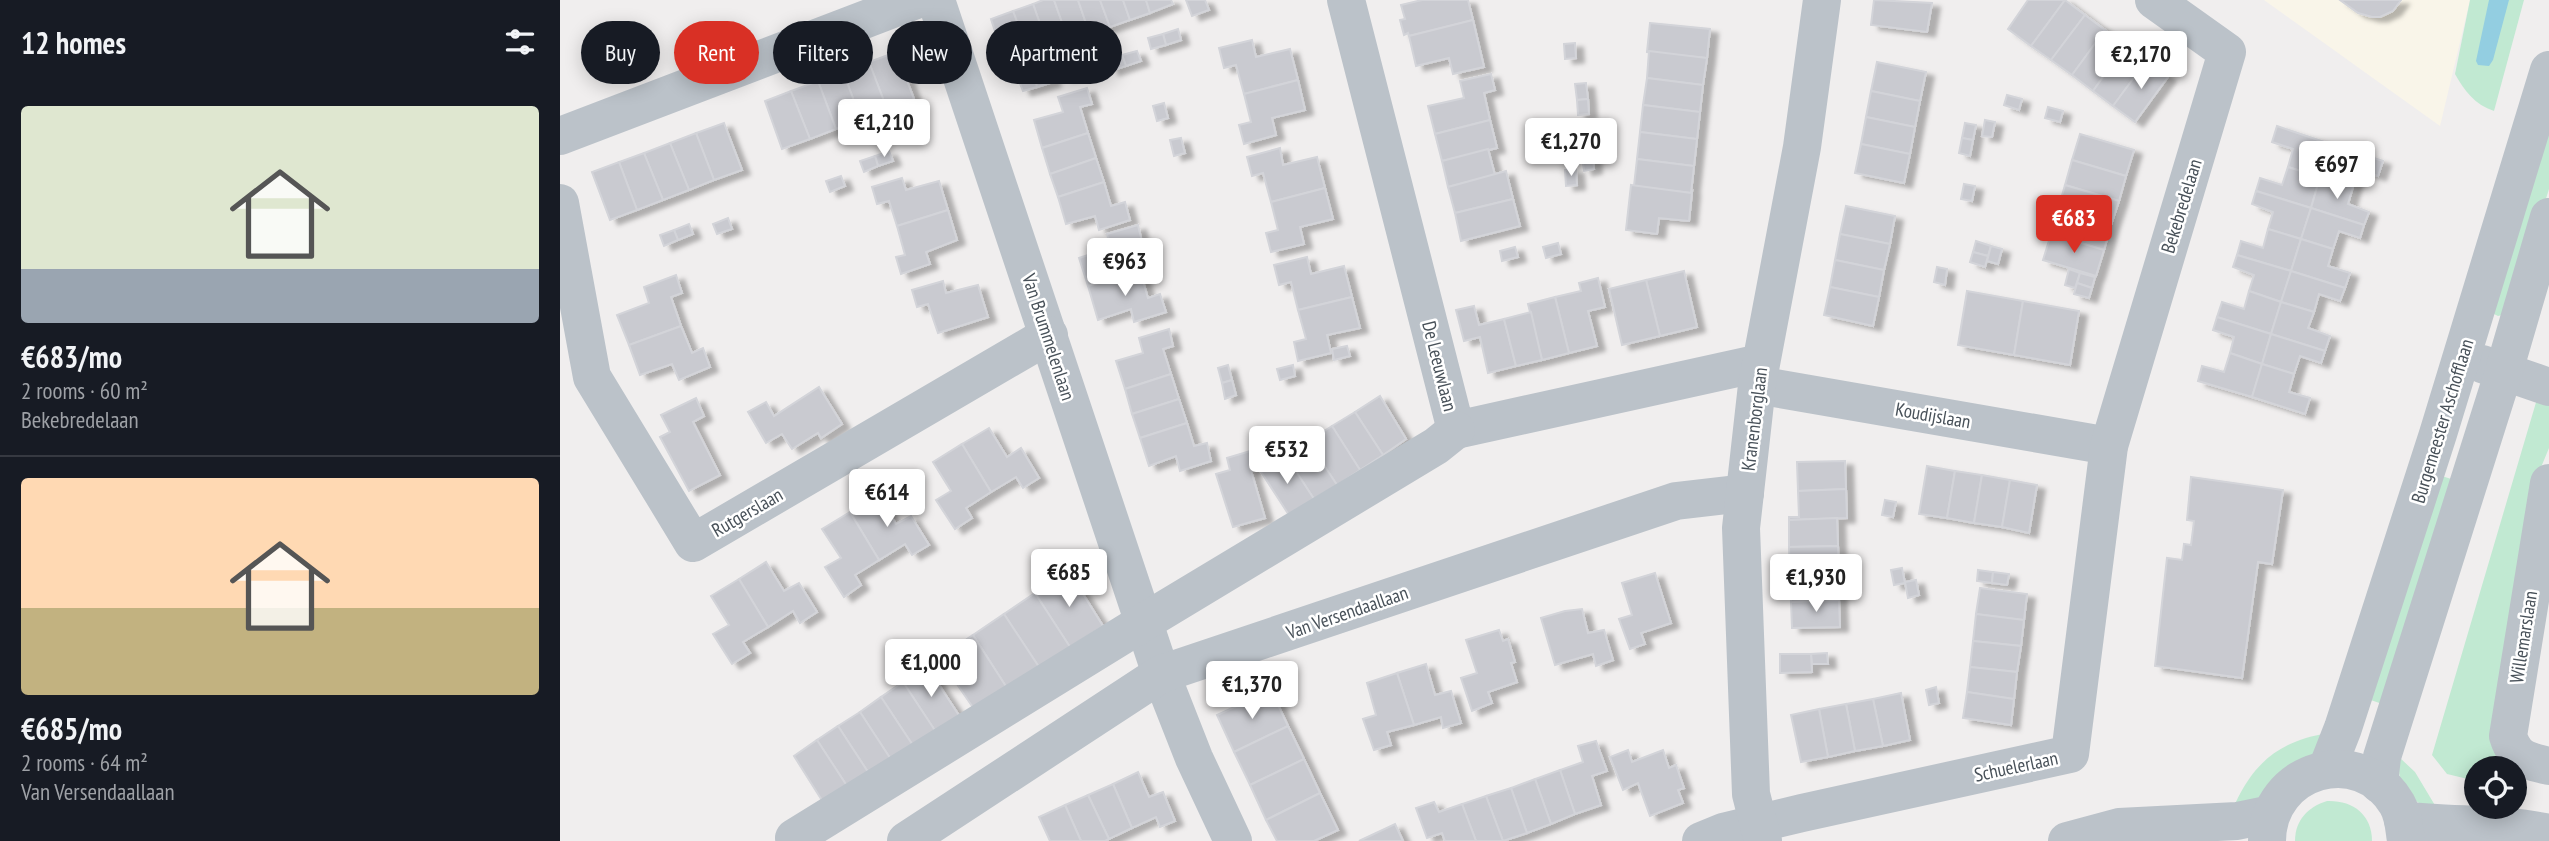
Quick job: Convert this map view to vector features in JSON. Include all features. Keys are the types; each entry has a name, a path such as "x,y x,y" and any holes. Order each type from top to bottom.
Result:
{"street":[{"path":"560,136 916,0"},
{"name":"Van Brummelenlaan","path":"936,0 1161,674"},
{"name":"De Leeuwlaan","path":"1346,0 1456,430 1759,374"},
{"name":"Kranenborglaan","path":"1761,832 1751,794 1741,528 1759,374 1802,148 1822,0"},
{"name":"Bekebredelaan","path":"2109,446 2227,52 2154,0"},
{"name":"Burgemeester Aschofflaan","path":"2327,769 2373,637 2462,357 2549,70"},
{"name":"Rutgerslaan","path":"560,203 592,377 693,543 1049,335"},
{"path":"2379,783 2386,741 2504,371 2549,217"},
{"path":"2462,357 2549,387"},
{"name":"Koudijslaan","path":"1759,374 2109,446"},
{"path":"794,838 1143,622 1436,446 1456,430"},
{"name":"Schuelerlaan","path":"1701,841 1723,832 1761,832 2070,754 2109,446"},
{"name":"Willemarslaan","path":"2549,483 2508,736 2512,750 2528,761 2549,766"},
{"name":"Van Versendaallaan","path":"906,841 1161,674 1676,501 1745,493"},
{"path":"1161,674 1194,758 1233,841"},
{"path":"2067,841 2119,827 2237,821 2269,827 2278,801 2293,784 2327,769 2355,772 2379,783 2398,806 2405,830 2444,825 2528,828 2549,833"}],"shaded area":[{"path":"2264,0 2470,0 2440,126"}],"green space":[{"path":"2470,0 2524,0 2494,111 2471,96 2455,74"},
{"path":"2549,103 2549,189 2510,313 2498,316 2490,312"},
{"path":"2537,399 2549,406 2549,448 2537,477 2509,756 2464,756 2464,778 2447,774 2432,755"},
{"path":"2435,474 2458,481 2388,706 2365,698"},
{"path":"2329,733 2321,751 2255,800 2235,804 2252,775 2272,755 2298,741"},
{"path":"2400,758 2415,772 2436,807 2428,810 2404,789 2400,777"},
{"path":"2327,801 2345,803 2359,810 2368,823 2372,841 2295,841 2297,827 2304,815"}],"water":[{"path":"2489,0 2509,0 2489,66 2478,65 2476,61"}],"building":[{"path":"1054,0 1062,21 1039,21 1033,4"},
{"path":"1054,0 1078,0 1085,21 1062,21"},
{"path":"1078,0 1100,0 1108,21 1085,21"},
{"path":"1100,0 1123,0 1130,20 1122,23 1108,21"},
{"path":"1123,0 1146,0 1150,13 1130,20"},
{"path":"1146,0 1171,0 1173,4 1150,13"},
{"path":"1186,0 1205,0 1209,10 1192,16"},
{"path":"1422,0 1468,0 1473,20 1404,35 1400,20 1405,19 1401,5"},
{"path":"1874,0 1932,3 1927,32 1871,25"},
{"path":"2028,0 2065,0 2031,46 2008,29"},
{"path":"2065,0 2085,15 2051,60 2031,46"},
{"path":"2340,0 2401,0 2393,11 2380,17 2372,17 2358,13"},
{"path":"1033,4 1039,21 1017,21 1013,11"},
{"path":"1013,11 1017,21 992,21"},
{"path":"2085,15 2105,30 2072,75 2051,60"},
{"path":"1473,20 1484,67 1453,74 1449,58 1416,66 1409,36"},
{"path":"1650,23 1710,29 1707,58 1647,52"},
{"path":"1178,29 1181,40 1166,45 1163,34"},
{"path":"2105,30 2126,45 2093,91 2072,75"},
{"path":"1163,34 1166,45 1151,49 1148,38"},
{"path":"1252,40 1256,57 1290,49 1298,80 1244,94 1236,65 1224,68 1219,48"},
{"path":"1575,43 1576,58 1565,59 1564,44"},
{"path":"2126,45 2147,60 2113,106 2093,91"},
{"path":"1137,51 1141,61 1126,66 1122,55"},
{"path":"1649,51 1707,58 1703,85 1647,78"},
{"path":"887,55 887,84 908,84 914,99 887,109 873,72 873,61"},
{"path":"2147,60 2168,77 2135,122 2113,106"},
{"path":"1877,62 1926,72 1920,101 1871,91"},
{"path":"873,72 887,109 861,119 848,84 873,84"},
{"path":"1491,74 1495,90 1484,93 1490,120 1435,134 1428,106 1464,98 1460,81"},
{"path":"1647,78 1703,85 1700,112 1643,105"},
{"path":"1298,80 1305,110 1272,118 1276,135 1244,144 1239,125 1251,122 1244,94"},
{"path":"1586,83 1588,99 1577,100 1575,84"},
{"path":"810,84 819,84 836,129 810,139 791,91"},
{"path":"819,84 848,84 861,119 836,129"},
{"path":"1020,84 1036,84 1037,87 1023,91"},
{"path":"1087,88 1092,104 1080,107 1088,133 1042,148 1034,120 1063,112 1058,97"},
{"path":"791,91 810,139 782,149 765,101"},
{"path":"1871,91 1920,101 1915,127 1866,117"},
{"path":"2007,95 2022,99 2019,110 2004,105"},
{"path":"1588,99 1589,114 1578,115 1577,100"},
{"path":"1164,103 1168,118 1157,121 1153,106"},
{"path":"1643,105 1700,112 1697,139 1640,132"},
{"path":"2048,107 2063,111 2060,122 2045,118"},
{"path":"1866,117 1915,127 1910,154 1861,144"},
{"path":"1490,120 1497,148 1442,161 1435,134"},
{"path":"1985,120 1995,122 1992,137 1982,136"},
{"path":"724,123 742,170 714,180 696,133"},
{"path":"1965,123 1976,125 1973,140 1962,138"},
{"path":"2277,126 2330,144 2320,177 2288,167 2293,149 2272,142"},
{"path":"1572,130 1574,145 1563,147 1561,131"},
{"path":"1640,132 1697,139 1694,166 1637,159"},
{"path":"696,133 714,180 689,190 670,143"},
{"path":"1088,133 1096,158 1050,174 1042,148"},
{"path":"2080,134 2134,150 2126,176 2072,160"},
{"path":"1181,138 1185,153 1174,156 1170,140"},
{"path":"1962,138 1973,140 1970,156 1959,153"},
{"path":"1591,139 1593,154 1582,155 1580,140"},
{"path":"670,143 689,190 663,200 644,153"},
{"path":"1861,144 1910,154 1904,183 1855,173"},
{"path":"2330,144 2383,161 2378,176 2358,169 2353,187 2320,177"},
{"path":"1280,148 1283,165 1317,157 1325,188 1271,202 1263,173 1252,176 1247,157"},
{"path":"1488,149 1495,175 1448,187 1442,161"},
{"path":"889,151 893,161 878,166 875,156"},
{"path":"644,153 663,200 637,210 619,162"},
{"path":"1593,154 1594,169 1584,171 1582,155"},
{"path":"875,156 878,166 864,172 860,161"},
{"path":"1096,158 1104,182 1058,197 1050,174"},
{"path":"1637,159 1694,166 1691,193 1634,186"},
{"path":"2072,160 2126,176 2119,201 2065,185"},
{"path":"619,162 637,210 610,220 592,172"},
{"path":"2288,167 2320,177 2311,208 2256,191 2260,178 2282,185"},
{"path":"1576,169 1577,185 1566,186 1565,170"},
{"path":"1506,171 1513,199 1455,213 1448,187"},
{"path":"841,176 845,186 830,192 826,181"},
{"path":"2320,177 2353,187 2348,204 2369,212 2364,225 2311,208"},
{"path":"902,178 906,190 939,181 948,210 897,226 889,201 877,204 872,187"},
{"path":"1104,182 1111,206 1125,202 1130,220 1099,230 1095,216 1066,224 1058,197"},
{"path":"1964,184 1975,186 1972,201 1961,199"},
{"path":"1631,185 1692,192 1689,221 1659,218 1657,234 1626,230"},
{"path":"2065,185 2119,201 2111,225 2058,209"},
{"path":"1325,188 1333,219 1300,227 1304,244 1271,252 1266,233 1278,230 1271,202"},
{"path":"2256,191 2311,208 2301,239 2268,229 2273,212 2252,204"},
{"path":"1513,199 1520,226 1461,241 1455,213"},
{"path":"1846,206 1895,216 1890,244 1840,234"},
{"path":"2311,208 2364,225 2360,238 2339,231 2333,249 2301,239"},
{"path":"2058,209 2111,225 2104,250 2051,234"},
{"path":"948,210 957,240 926,252 930,264 901,274 896,257 905,255 897,226"},
{"path":"728,218 732,229 717,234 713,224"},
{"path":"689,224 693,234 678,240 674,230"},
{"path":"1138,225 1142,242 1132,244 1140,271 1088,286 1079,258 1110,248 1107,234"},
{"path":"2268,229 2301,239 2291,271 2237,255 2241,241 2263,248"},
{"path":"674,230 678,240 664,246 660,235"},
{"path":"1840,234 1890,244 1884,270 1835,260"},
{"path":"2051,234 2104,250 2096,276 2043,260"},
{"path":"2301,239 2333,249 2328,266 2350,273 2345,288 2291,271"},
{"path":"1976,241 1991,246 1988,256 1973,252"},
{"path":"1558,243 1561,254 1546,258 1543,247"},
{"path":"1991,246 2002,249 1998,264 1987,261"},
{"path":"1515,247 1518,257 1502,261 1500,251"},
{"path":"1973,252 1988,256 1985,267 1970,262"},
{"path":"2237,255 2291,271 2281,302 2249,291 2254,275 2233,267"},
{"path":"1307,257 1311,274 1344,266 1352,297 1298,310 1291,282 1279,285 1274,265"},
{"path":"1835,260 1884,270 1879,297 1830,287"},
{"path":"1937,267 1947,269 1945,285 1934,282"},
{"path":"2069,269 2080,273 2075,288 2065,285"},
{"path":"1140,271 1148,298 1160,294 1166,312 1134,322 1131,309 1098,320 1088,286"},
{"path":"1684,271 1697,327 1660,336 1646,280"},
{"path":"2291,271 2345,288 2340,301 2319,294 2314,312 2281,302"},
{"path":"2080,273 2095,277 2092,288 2077,283"},
{"path":"676,275 682,293 671,297 681,326 629,345 617,315 649,303 644,287"},
{"path":"1598,278 1605,307 1588,311 1597,346 1569,353 1555,297 1581,291 1579,283"},
{"path":"1646,280 1660,336 1622,345 1609,289"},
{"path":"943,281 946,293 978,285 988,317 938,333 928,304 917,307 912,290"},
{"path":"2077,283 2092,288 2089,298 2074,294"},
{"path":"1830,287 1879,297 1873,326 1824,315"},
{"path":"1967,291 2023,301 2014,355 1958,345"},
{"path":"2249,291 2281,302 2271,334 2217,317 2222,302 2244,309"},
{"path":"1352,297 1360,328 1327,335 1331,353 1298,361 1294,342 1306,339 1298,310"},
{"path":"1555,297 1569,353 1542,360 1528,304"},
{"path":"2023,301 2079,311 2070,365 2014,355"},
{"path":"2281,302 2314,312 2308,328 2330,336 2325,351 2271,334"},
{"path":"1474,306 1479,325 1504,319 1516,366 1488,373 1480,337 1464,341 1456,310"},
{"path":"1531,312 1542,360 1516,366 1504,319"},
{"path":"2217,317 2271,334 2262,364 2230,353 2234,337 2213,330"},
{"path":"681,326 692,353 703,348 710,367 679,380 672,364 640,375 629,345"},
{"path":"1169,329 1173,346 1163,349 1171,374 1125,389 1116,361 1143,353 1139,338"},
{"path":"2271,334 2325,351 2321,363 2300,356 2294,374 2262,364"},
{"path":"1347,346 1350,356 1334,360 1332,349"},
{"path":"2230,353 2262,364 2252,397 2198,381 2202,366 2224,372"},
{"path":"2262,364 2294,374 2289,392 2310,398 2305,414 2252,397"},
{"path":"1228,365 1232,380 1222,383 1218,368"},
{"path":"1293,365 1295,376 1280,380 1277,369"},
{"path":"1171,374 1179,399 1132,414 1125,389"},
{"path":"1232,380 1236,395 1225,399 1222,383"},
{"path":"819,387 842,424 821,438 818,433 792,449 782,434 766,443 748,412 766,402 774,416"},
{"path":"1380,396 1406,439 1383,455 1355,412"},
{"path":"696,398 704,416 693,422 720,475 689,491 660,437 670,432 661,415"},
{"path":"1179,399 1187,423 1140,438 1132,414"},
{"path":"1355,412 1383,455 1360,470 1332,426"},
{"path":"1187,423 1194,446 1207,443 1211,461 1180,471 1176,456 1149,466 1140,438"},
{"path":"1332,426 1360,470 1337,485 1308,441"},
{"path":"989,428 1007,457 1021,448 1039,478 1023,488 1016,477 991,492 962,444"},
{"path":"1308,441 1337,485 1314,499 1286,456"},
{"path":"962,444 991,492 966,508 972,518 955,529 936,500 951,491 933,462"},
{"path":"1257,449 1261,464 1250,467 1265,518 1233,527 1216,474 1230,470 1227,458"},
{"path":"1286,456 1314,499 1289,515 1261,472"},
{"path":"1845,461 1846,489 1798,491 1797,462"},
{"path":"1927,466 1955,471 1947,518 1919,514"},
{"path":"1955,471 1982,475 1974,523 1947,518"},
{"path":"1982,475 2010,480 2002,527 1974,523"},
{"path":"2191,477 2283,490 2272,564 2258,562 2242,678 2155,666 2167,558 2182,560 2184,544 2191,545 2194,521 2187,520"},
{"path":"2010,480 2037,485 2029,533 2002,527"},
{"path":"1846,489 1847,518 1789,520 1789,517 1799,517 1798,491"},
{"path":"878,495 896,524 911,516 929,545 912,555 905,544 879,560 850,512"},
{"path":"1885,500 1896,502 1893,517 1882,515"},
{"path":"850,512 879,560 855,575 861,585 844,597 825,567 841,558 822,529"},
{"path":"1837,518 1838,546 1789,547 1789,520"},
{"path":"1838,546 1839,573 1790,574 1789,547"},
{"path":"766,562 784,591 799,583 817,612 800,623 793,611 768,627 739,579"},
{"path":"1902,568 1905,583 1894,585 1891,570"},
{"path":"1068,570 1103,626 1070,647 1035,593"},
{"path":"1978,570 1993,572 1992,583 1977,581"},
{"path":"1993,572 2009,574 2007,585 1992,583"},
{"path":"1655,573 1671,623 1641,633 1645,644 1630,649 1619,619 1632,615 1622,583"},
{"path":"1839,573 1839,600 1791,602 1790,574"},
{"path":"739,579 768,627 743,642 750,653 732,664 713,634 729,625 711,596"},
{"path":"1916,580 1919,595 1908,598 1905,582"},
{"path":"1980,588 2027,594 2024,620 1976,614"},
{"path":"1035,593 1070,647 1039,667 1004,614"},
{"path":"1839,600 1840,627 1792,628 1791,602"},
{"path":"1582,609 1588,633 1604,630 1613,660 1596,666 1593,654 1555,665 1541,618"},
{"path":"1004,614 1039,667 1007,688 973,635"},
{"path":"1976,614 2024,620 2021,646 1973,641"},
{"path":"1499,630 1503,641 1508,639 1515,662 1511,663 1517,682 1488,692 1492,703 1472,711 1461,678 1477,673 1466,640"},
{"path":"973,635 1007,688 974,709 939,658"},
{"path":"1973,641 2021,646 2017,672 1970,667"},
{"path":"1827,653 1828,664 1812,664 1811,654"},
{"path":"1780,654 1811,654 1812,672 1780,673"},
{"path":"1426,664 1435,695 1451,691 1461,723 1443,728 1441,717 1414,725 1397,673"},
{"path":"926,665 960,717 936,732 903,682"},
{"path":"1970,667 2017,672 2014,699 1967,692"},
{"path":"1397,673 1414,725 1387,732 1391,745 1374,750 1363,719 1376,715 1367,683"},
{"path":"903,682 936,732 914,747 881,697"},
{"path":"1936,687 1939,703 1929,705 1926,690"},
{"path":"1271,690 1288,726 1234,752 1217,715"},
{"path":"1967,692 2014,699 2011,725 1963,718"},
{"path":"1901,693 1910,740 1883,746 1873,699"},
{"path":"881,697 914,747 892,761 860,712"},
{"path":"1873,699 1883,746 1855,751 1846,704"},
{"path":"1846,704 1855,751 1828,757 1819,709"},
{"path":"1819,709 1828,757 1801,762 1791,715"},
{"path":"860,712 892,761 870,775 838,726"},
{"path":"838,726 870,775 849,789 817,740"},
{"path":"1288,726 1304,759 1250,785 1234,752"},
{"path":"817,740 849,789 825,805 794,756"},
{"path":"1596,741 1607,771 1592,776 1601,805 1575,814 1560,770 1583,762 1578,746"},
{"path":"1628,750 1632,762 1663,750 1669,768 1676,765 1684,788 1678,790 1683,803 1650,816 1638,783 1623,790 1610,757"},
{"path":"1304,759 1320,793 1266,820 1250,785"},
{"path":"1560,770 1575,814 1551,824 1535,779"},
{"path":"1138,772 1149,797 1163,792 1175,821 1160,827 1156,817 1132,828 1113,784"},
{"path":"1535,779 1551,824 1527,833 1511,788"},
{"path":"1113,784 1132,828 1109,839 1088,795"},
{"path":"1511,788 1527,833 1503,841 1486,796"},
{"path":"1320,793 1338,830 1314,841 1277,841 1266,820"},
{"path":"1088,795 1109,839 1105,841 1081,841 1065,805"},
{"path":"1486,796 1503,841 1476,841 1462,804"},
{"path":"1434,802 1439,812 1462,804 1476,841 1445,841 1442,833 1427,838 1416,808"},
{"path":"1065,805 1081,841 1050,841 1039,817"},
{"path":"1395,824 1403,841 1359,841"}]}
